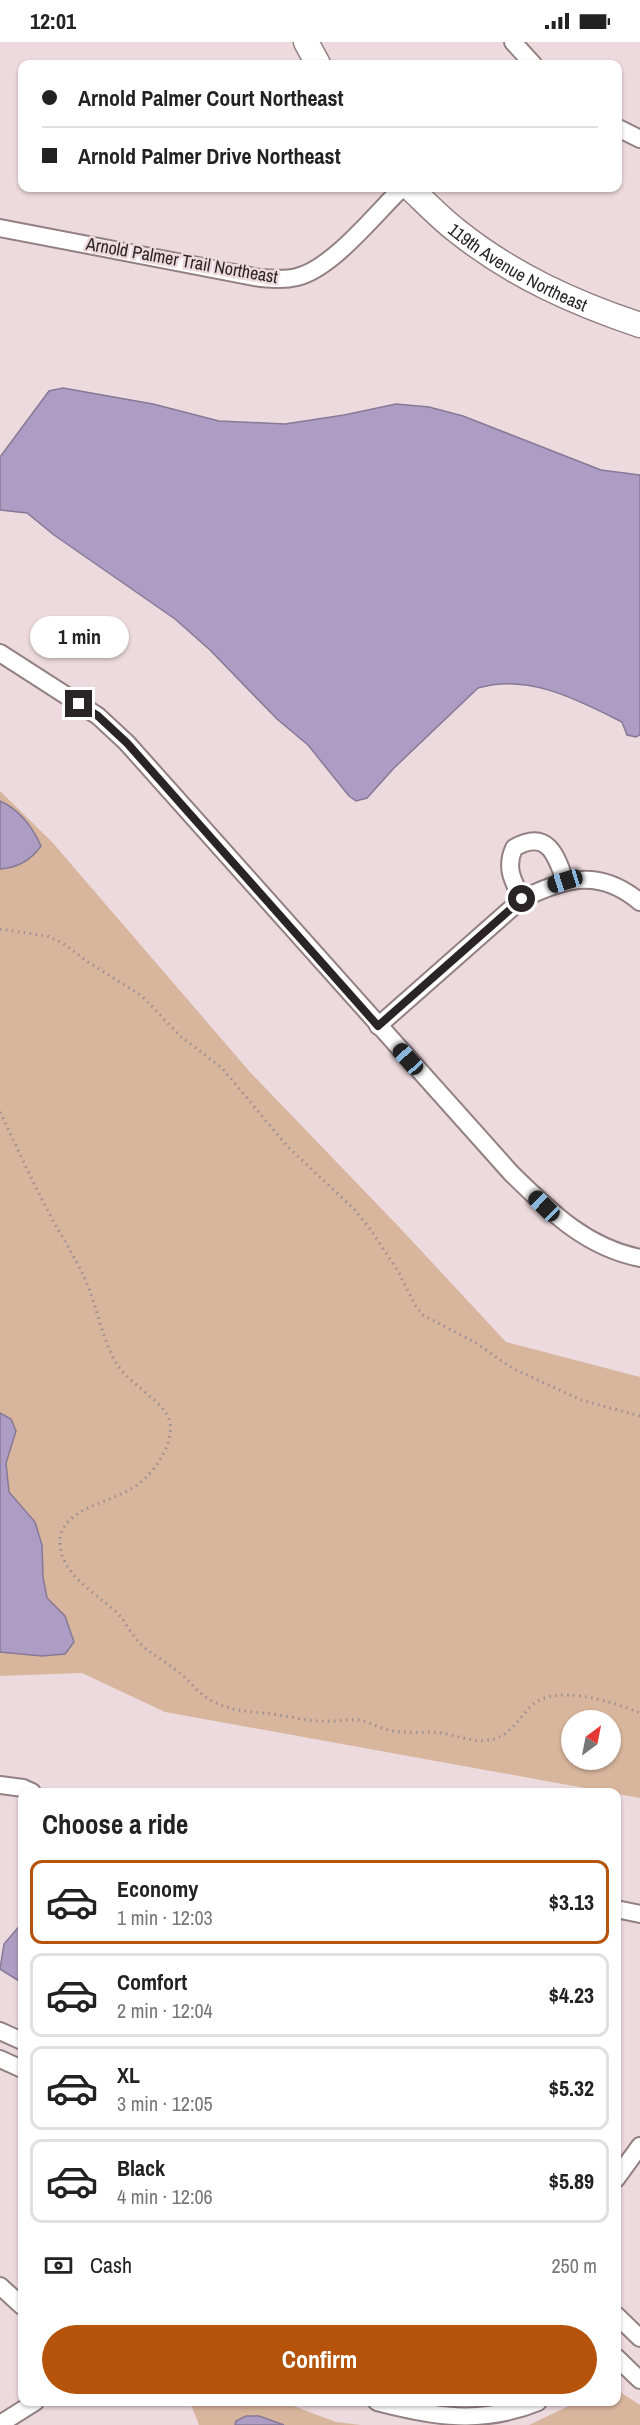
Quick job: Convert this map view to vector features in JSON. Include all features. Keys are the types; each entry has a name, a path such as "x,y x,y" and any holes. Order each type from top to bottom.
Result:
{"street":[{"path":"306,42 316,60"},
{"path":"513,42 529,60"},
{"path":"622,130 640,140"},
{"name":"Arnold Palmer Trail Northeast","path":"0,228 260,278 284,279 319,268 334,257 398,192"},
{"name":"119th Avenue Northeast","path":"414,192 456,230 500,262 539,285 593,309 640,325"},
{"path":"0,653 98,716 127,743 511,1173 561,1222 587,1238 640,1258"},
{"path":"522,899 510,875 509,864 514,848 524,842 543,842 552,848 565,881"},
{"path":"378,1026 522,899 565,881 589,880 612,885 640,902"},
{"path":"0,1785 23,1788"},
{"path":"621,1910 640,1914"},
{"path":"0,2031 18,2039"},
{"path":"0,2059 18,2067"},
{"path":"621,2172 640,2146"},
{"path":"0,2286 18,2302"},
{"path":"621,2320 640,2338 621,2352"},
{"path":"621,2361 640,2380"},
{"path":"0,2424 28,2406"},
{"path":"393,2406 425,2414 481,2419 529,2406"}],"path":[{"path":"0,929 47,936 63,943 94,966 136,992 153,1006 180,1036 222,1068 287,1146 343,1198 365,1222 398,1270 415,1305 423,1315 476,1343 512,1368 581,1400 640,1416"},
{"path":"0,1113 49,1213 84,1277 97,1319 116,1364 129,1379 164,1409 170,1420 168,1443 156,1468 128,1491 73,1517 64,1526 59,1540 62,1556 72,1570 92,1594 121,1618 144,1649 176,1669 205,1698 220,1705 233,1710 274,1714 309,1721 358,1720 388,1731 438,1732 486,1741 502,1737 531,1705 549,1696 585,1697 622,1705 640,1713"}],"shaded area":[{"path":"63,388 153,404 219,421 285,424 396,404 429,407 463,416 601,470 640,475 640,735 636,737 627,735 622,722 552,691 515,684 497,684 478,688 394,768 367,798 356,801 349,796 308,745 277,719 210,650 175,619 54,535 27,513 0,510 0,457 49,391"},
{"path":"0,791 52,842 250,1072 506,1342 640,1377 640,1798 621,1795 621,1788 585,1788 165,1712 82,1673 0,1676"},
{"path":"0,801 25,819 41,846 23,862 0,869"},
{"path":"0,1413 11,1419 16,1431 6,1463 9,1492 35,1522 42,1545 43,1577 47,1598 65,1616 74,1642 65,1654 42,1656 0,1652"},
{"path":"18,1928 18,1980 0,1969 4,1944"},
{"path":"621,2393 640,2405 640,2425 529,2425 569,2406 621,2406"},
{"path":"192,2406 294,2406 336,2422 361,2425 199,2425"},
{"path":"246,2416 259,2416 284,2425 235,2425 236,2421"}],"route":[{"path":"79,704 98,716 127,743 378,1026 522,899"}]}
